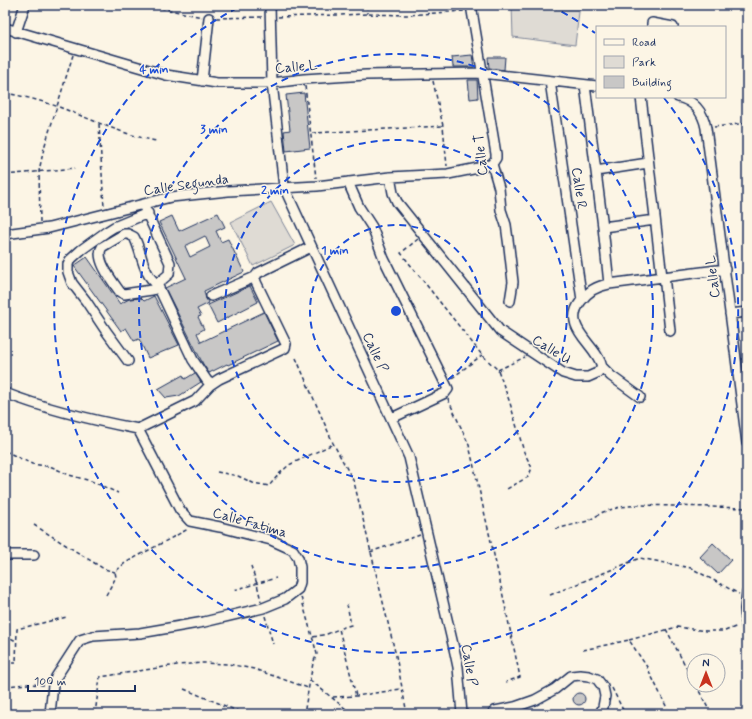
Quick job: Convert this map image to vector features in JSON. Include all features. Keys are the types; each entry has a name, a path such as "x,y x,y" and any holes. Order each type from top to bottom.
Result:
{"street":[{"path":"16,32 26,5"},
{"name":"Calle P","path":"270,5 272,83 284,187 409,457 458,667 462,714"},
{"name":"Calle T","path":"471,8 496,154 496,158 492,164 499,188 501,210 507,232 513,282 510,301"},
{"path":"202,81 208,18"},
{"path":"652,26 652,23 668,26"},
{"name":"Calle L","path":"5,28 166,75 217,83 272,83 304,79 482,73 596,86"},
{"name":"Calle R","path":"550,81 582,300"},
{"path":"585,85 609,284"},
{"path":"641,98 655,220 670,331"},
{"name":"Calle L","path":"681,98 687,100 700,109 706,128 747,440"},
{"path":"596,171 648,163"},
{"name":"Calle Segunda","path":"5,234 40,230 171,197 228,191 317,186 390,177 448,174 492,164"},
{"name":"Calle U","path":"390,177 395,198 497,328 532,354 562,373 576,377 592,376 602,367 598,356 580,334 576,325 574,312 576,307 593,288 609,284 663,276 725,270"},
{"path":"348,182 359,207 372,227 384,259 411,316 446,382 448,389 445,393 392,418"},
{"path":"128,361 72,283 68,272 68,264 70,260 81,250 106,232 146,211 170,267 169,274 157,284 152,290 124,294 120,292 102,263 100,250 107,243 124,234 131,235 135,239 150,278 157,284 193,360 210,385"},
{"path":"603,227 655,220"},
{"path":"211,296 255,277 258,273 311,247"},
{"path":"5,392 27,401 84,418 138,429 195,400 210,385 218,380 285,348 286,344 255,277"},
{"path":"730,314 747,312"},
{"path":"602,367 611,376 640,397"},
{"name":"Calle Fatima","path":"138,429 180,510 190,521 200,522 271,540 293,550 298,558 300,567 300,582 298,589"},
{"path":"5,555 34,555"},
{"path":"50,714 53,685 56,677 80,640 93,636 140,633 204,622 262,608 285,599 298,589"},
{"path":"746,627 745,609 747,595"},
{"path":"492,714 495,711 515,707 535,700 555,689 572,676 580,675 597,679 603,687 605,696 600,714"}],"path":[{"path":"367,5 367,14"},
{"path":"270,17 367,14 409,15 463,11 471,8"},
{"path":"40,230 39,171 44,148 75,48"},
{"path":"431,74 443,126 448,174"},
{"path":"304,79 312,133 317,186"},
{"path":"5,93 57,106 99,124 157,141"},
{"path":"706,128 747,123"},
{"path":"99,124 104,211"},
{"path":"312,133 443,126"},
{"path":"5,175 75,168"},
{"path":"423,235 401,254 482,355 498,370 510,403 524,452 532,468 528,477 505,490"},
{"path":"498,370 532,354"},
{"path":"446,382 482,355"},
{"path":"296,358 333,443 354,482 396,656 401,689 407,714"},
{"path":"445,393 469,445 518,664 520,678 506,682"},
{"path":"217,472 238,476 253,484 269,486 289,465 333,443"},
{"path":"5,451 32,464 52,468 69,475 91,481 118,493"},
{"path":"556,530 588,521 603,512 620,507 639,505 747,508"},
{"path":"115,572 125,563 200,522"},
{"path":"34,525 104,569 115,572"},
{"path":"370,552 426,533"},
{"path":"550,595 640,558 691,568 747,595"},
{"path":"251,566 273,644"},
{"path":"106,596 116,577 115,572"},
{"path":"234,590 276,578"},
{"path":"298,589 317,654 313,663 304,714"},
{"path":"313,637 327,634 351,625 347,604"},
{"path":"5,663 16,663 17,630 67,617"},
{"path":"583,650 629,640 677,627 706,631 725,631 746,627"},
{"path":"339,629 356,696"},
{"path":"666,629 686,667"},
{"path":"5,635 16,641"},
{"path":"629,640 647,667 670,714"},
{"path":"96,714 100,677 178,665 203,663 228,664 254,669 308,688"},
{"path":"310,680 333,697 352,714"},
{"path":"5,694 5,687 28,684 53,685"},
{"path":"612,688 625,714"},
{"path":"184,689 245,714"},
{"path":"333,697 356,696 401,689"},
{"path":"700,693 711,714"},
{"path":"222,714 223,706"},
{"path":"136,708 136,714"}],"green space":[{"path":"512,5 581,5 575,45 513,37"},
{"path":"271,202 295,245 253,266 231,222"}],"building":[{"path":"472,55 474,67 453,67 452,57"},
{"path":"488,57 505,57 504,70 489,68"},
{"path":"468,80 477,80 478,98 470,99"},
{"path":"304,93 310,148 286,151 284,131 290,130 286,95"},
{"path":"218,213 225,227 216,231 221,242 228,239 244,272 204,291 206,299 209,303 197,309 201,316 198,317 204,329 197,333 201,342 264,312 278,341 209,373 165,288 186,278 159,222 172,216 179,231","holes":["205,236 210,247 190,257 185,246"]},
{"path":"87,257 120,304 129,299 141,298 144,301 154,296 179,345 148,358 139,339 134,341 126,328 121,331 74,266"},
{"path":"250,286 258,302 217,323 208,305"},
{"path":"195,373 201,382 179,396 166,398 158,389 183,375 185,379"},
{"path":"713,543 731,560 718,574 700,557"},
{"path":"577,693 581,693 585,699 581,705 577,705 573,701 573,697"}]}
